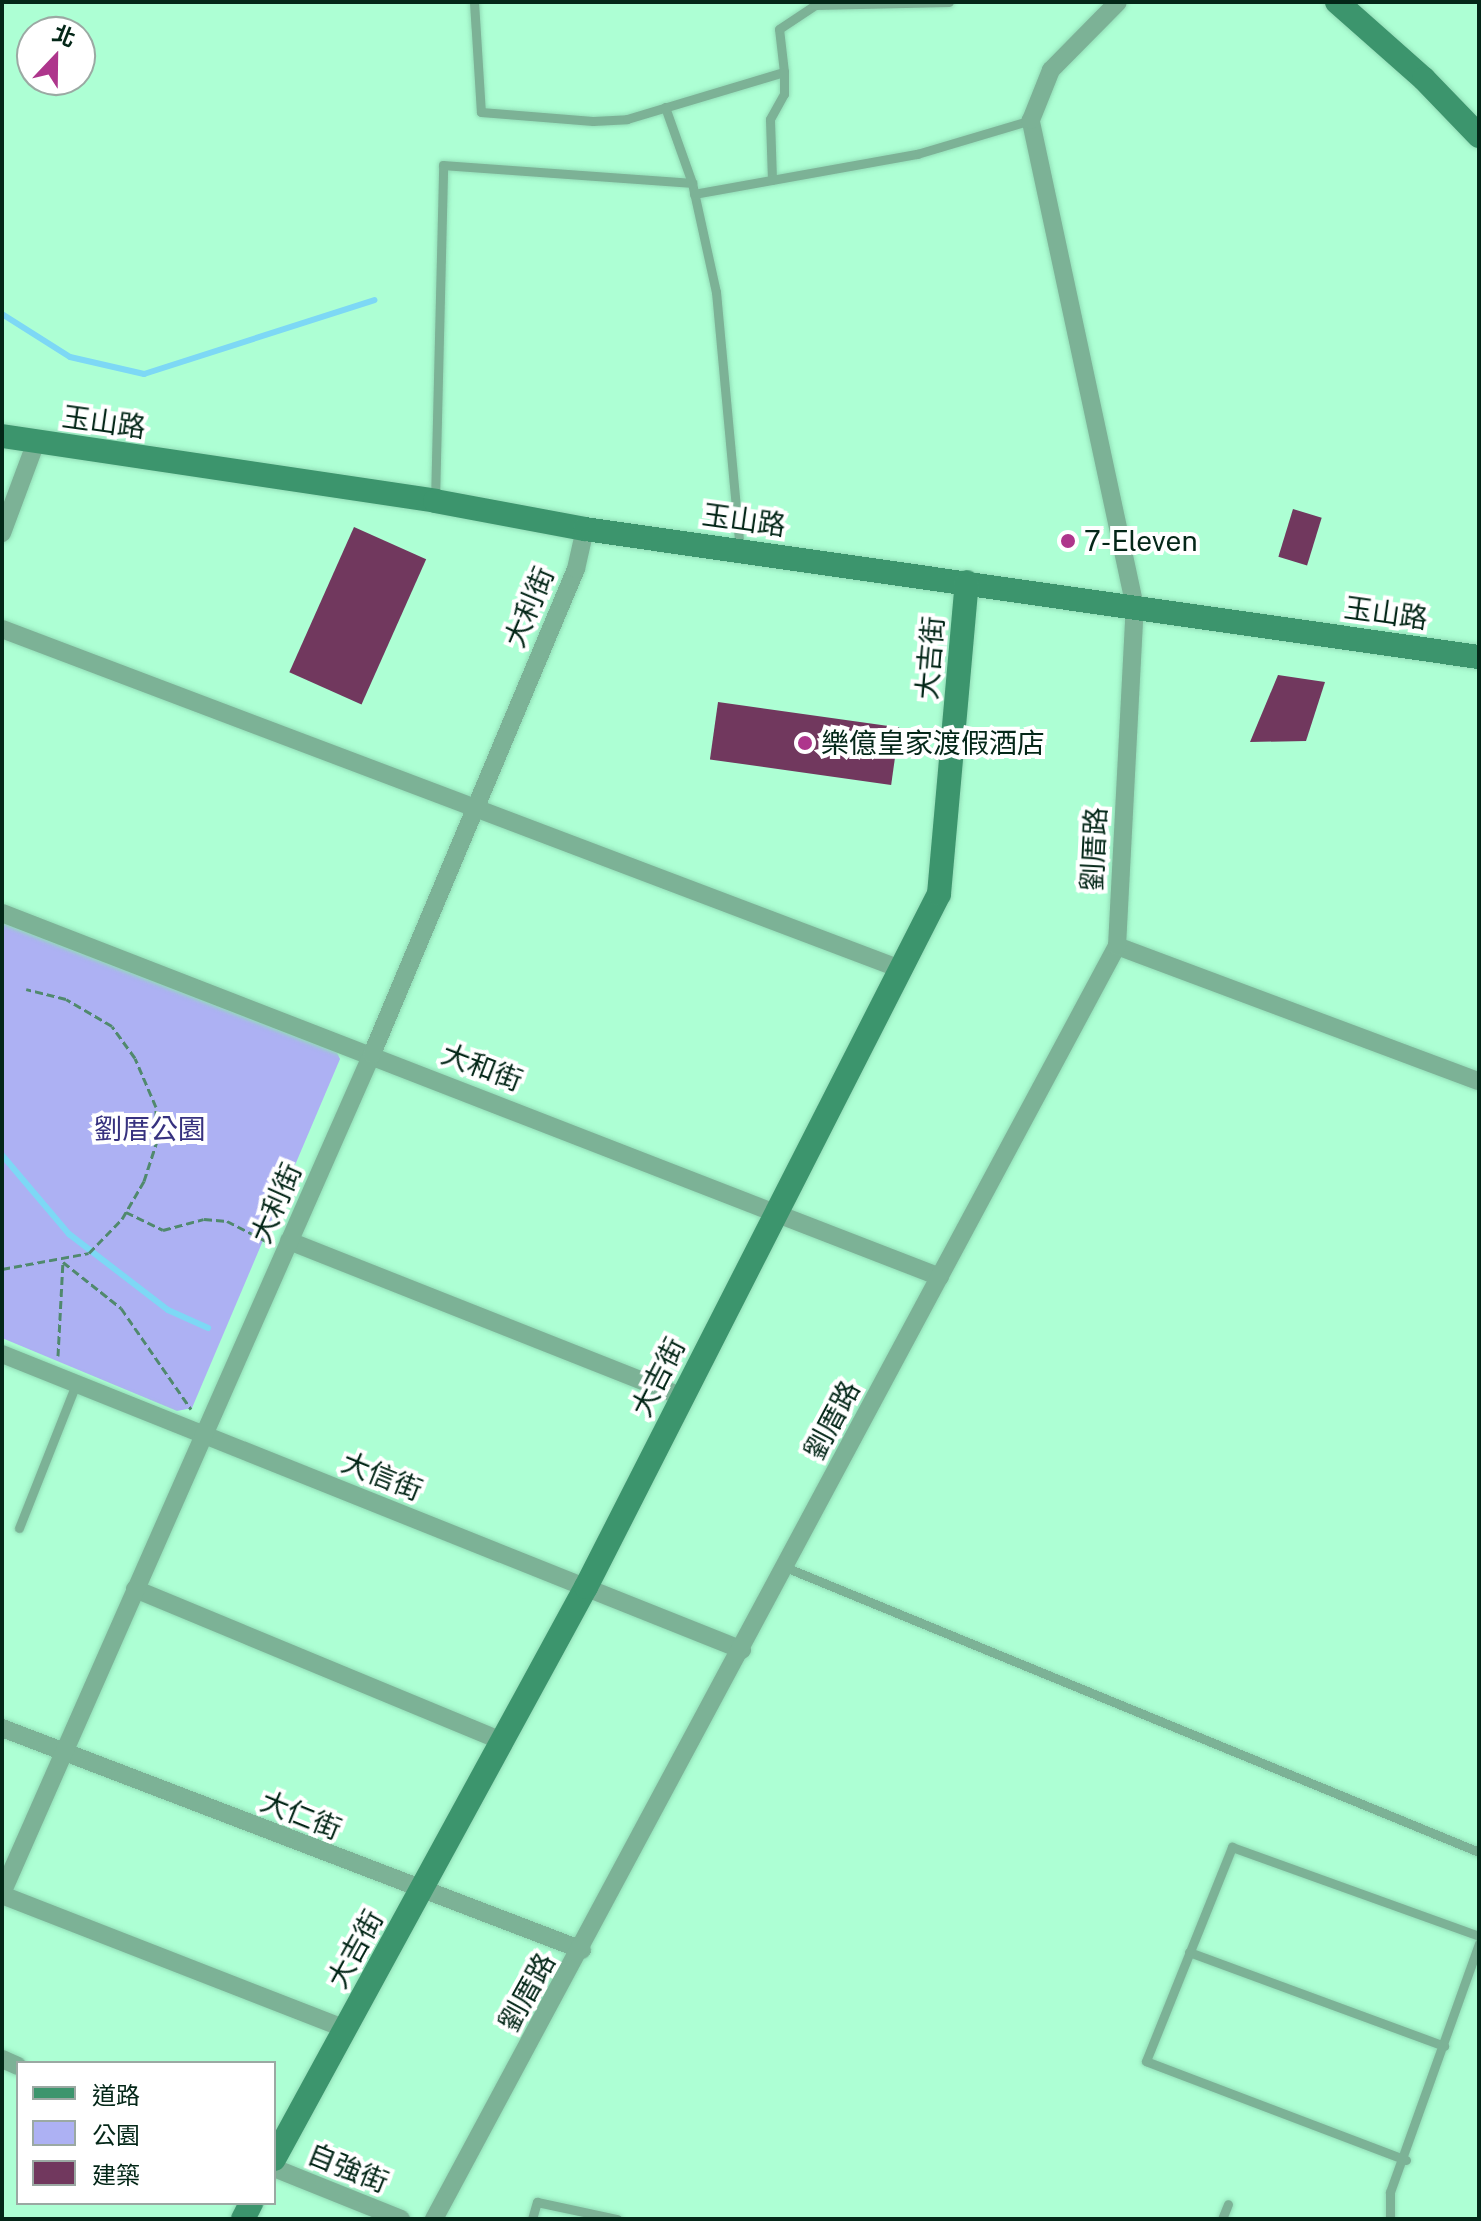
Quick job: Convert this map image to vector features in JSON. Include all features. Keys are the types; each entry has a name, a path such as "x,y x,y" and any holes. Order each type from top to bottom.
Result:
{"street":[{"path":"1031,120 1051,70 1118,2"},
{"path":"1337,2 1424,79 1479,136"},
{"name":"劉厝路","path":"434,2219 582,1950 1117,946 1135,607 1031,120"},
{"name":"玉山路","path":"2,436 435,501 585,529 1479,657"},
{"path":"2,533 36,442"},
{"name":"大利街","path":"2,1894 61,1751 206,1437 372,1054 576,569 585,529"},
{"name":"大吉街","path":"276,2155 505,1742 903,970 939,894 967,582"},
{"path":"2,629 903,970"},
{"name":"大和街","path":"2,913 779,1211 940,1277"},
{"path":"1117,946 1479,1081"},
{"path":"287,1246 681,1396"},
{"name":"大信街","path":"2,1354 742,1650"},
{"path":"135,1589 505,1742"},
{"name":"大仁街","path":"2,1728 421,1892 582,1950"},
{"path":"2,1894 345,2029"},
{"name":"自強街","path":"276,2169 401,2219"}],"lane":[{"path":"474,2 481,112 593,121 627,119 784,72"},
{"path":"772,180 770,119 784,94 779,29 815,5 949,2"},
{"path":"665,107 693,188 716,292 740,549"},
{"path":"435,501 443,165 693,188 772,180 917,154 1031,120"},
{"path":"19,1528 76,1384"},
{"path":"785,1567 1479,1852"},
{"path":"1406,2160 1146,2061 1232,1847 1479,1936"},
{"path":"1390,2219 1390,2192 1406,2160 1479,1943"},
{"path":"1189,1952 1444,2046"},
{"path":"532,2219 537,2202 617,2219"},
{"path":"1222,2219 1228,2204"}],"path":[{"path":"2,1269 63,1262 89,1253 126,1212 144,1181 156,1143 156,1107 135,1058 112,1026 66,999 26,989"},
{"path":"126,1212 163,1230 204,1219 227,1221 287,1246"},
{"path":"58,1356 63,1262"},
{"path":"63,1262 121,1308 192,1411"}],"green space":[{"name":"劉厝公園","path":"2,913 332,1042 340,1059 192,1408 177,1411 2,1338"}],"building":[{"path":"1293,509 1322,518 1307,566 1278,557"},
{"path":"354,527 426,559 361,704 289,672"},
{"path":"1278,675 1325,682 1306,741 1250,742"},
{"name":"樂億皇家渡假酒店","path":"718,702 899,727 891,785 710,759"}],"waterway":[{"path":"2,314 70,357 144,374 374,300"},
{"path":"2,1155 69,1234 168,1310 208,1328"}],"place":[{"name":"7-Eleven","path":"1068,541"},
{"name":"樂億皇家渡假酒店","path":"805,743"}]}
